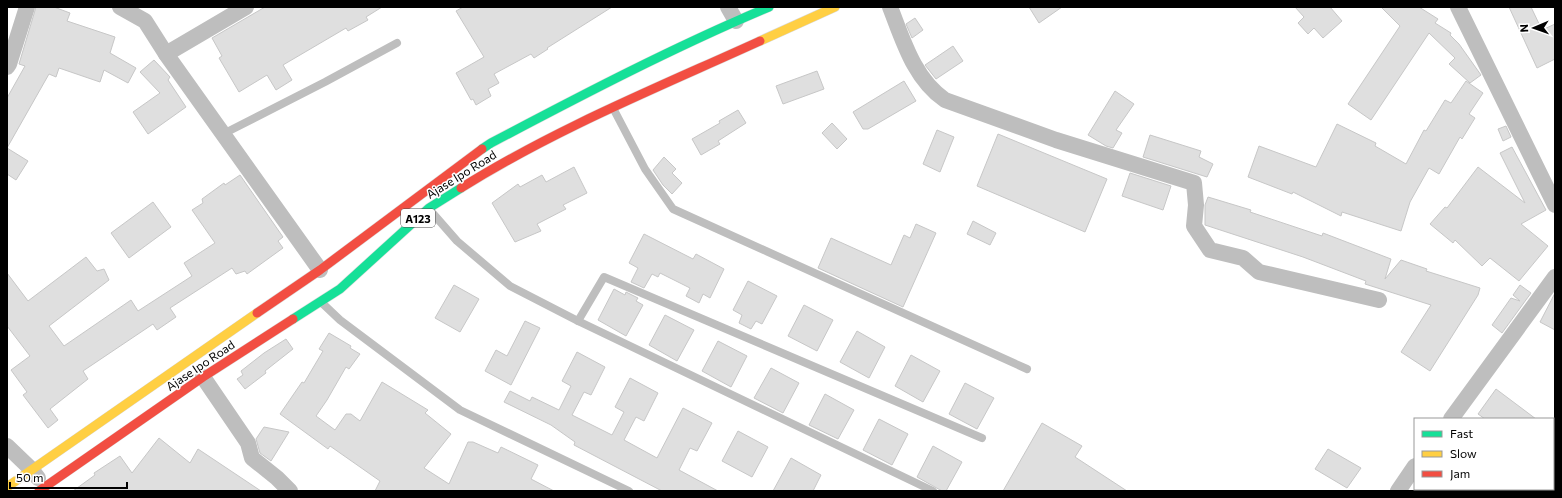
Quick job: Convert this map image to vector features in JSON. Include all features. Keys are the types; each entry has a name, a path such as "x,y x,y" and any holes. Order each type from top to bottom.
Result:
{"highway":[{"name":"Ajase Ipo Road","path":"7,487 320,270 490,143 601,85 769,7"},
{"name":"Ajase Ipo Road","path":"41,489 203,377 340,289 429,208 491,169 549,138 835,7"}],"street":[{"path":"7,67 27,7"},
{"path":"120,7 145,21 166,54 320,270"},
{"path":"166,54 246,7"},
{"path":"728,7 736,21"},
{"path":"890,7 911,61 933,92 945,100 1056,140 1194,183 1196,205 1194,226 1210,250 1243,258 1259,272 1379,300"},
{"path":"1458,7 1549,180 1555,204"},
{"path":"1452,418 1555,277"},
{"path":"203,377 248,443 252,458 277,478 290,491"},
{"path":"7,446 32,470 41,489"},
{"path":"1398,491 1414,467"}],"lane":[{"path":"223,134 397,44"},
{"path":"613,108 645,169 674,209 1027,369"},
{"path":"429,208 457,241 510,286 578,321 933,491"},
{"path":"578,321 604,277 982,438"},
{"path":"321,301 340,320 460,410 629,491"}],"building":[{"path":"36,7 54,7 70,13 67,21 115,37 110,53 136,68 128,83 104,70 100,82 59,68 56,77 49,74 7,148 7,98 25,66 19,64"},
{"path":"265,7 382,7 366,17 368,20 348,31 346,28 283,65 292,80 276,90 267,75 239,92 219,58 222,56 212,38"},
{"path":"463,7 612,7 547,48 548,49 534,58 531,54 494,74 499,83 488,89 491,96 476,105 473,99 471,100 456,73 484,57 456,11"},
{"path":"1029,7 1062,7 1039,23"},
{"path":"1295,7 1330,7 1342,21 1323,38 1314,28 1308,34 1298,23 1304,17"},
{"path":"1381,7 1419,7 1438,19 1435,23 1451,33 1450,35 1459,44 1481,75 1470,83 1449,64 1455,58 1429,33 1371,120 1348,104 1400,26"},
{"path":"1509,7 1531,7 1542,30 1555,24 1555,59 1537,68"},
{"path":"915,18 923,30 912,38 906,24"},
{"path":"953,46 963,61 936,79 925,65"},
{"path":"154,60 170,77 168,80 186,107 148,134 133,112 160,93 140,72"},
{"path":"817,71 824,89 783,104 776,86"},
{"path":"904,81 916,101 868,129 863,129 853,112"},
{"path":"1466,81 1483,93 1469,114 1475,118 1462,139 1460,137 1439,174 1429,168 1410,202 1401,231 1342,212 1341,216 1293,192 1292,194 1248,177 1259,146 1316,167 1337,124 1376,143 1375,146 1406,164 1424,130 1426,131 1445,100 1451,103"},
{"path":"1115,91 1134,104 1116,130 1122,133 1113,148 1106,146 1088,135"},
{"path":"738,110 746,123 718,141 720,144 701,155 692,139 720,123 719,121"},
{"path":"832,123 847,139 837,149 822,133"},
{"path":"1506,126 1511,137 1503,141 1498,129"},
{"path":"937,130 954,137 940,172 923,164"},
{"path":"998,134 1107,179 1085,232 977,186"},
{"path":"1150,135 1201,151 1199,157 1213,164 1207,177 1143,157"},
{"path":"1512,147 1546,210 1521,224 1548,246 1519,281 1490,258 1482,266 1455,240 1453,243 1430,224 1445,207 1447,208 1478,167 1525,203 1500,153"},
{"path":"7,148 28,161 16,180 7,174"},
{"path":"664,157 676,169 672,173 682,183 672,194 663,185 653,170"},
{"path":"574,167 587,193 563,205 566,209 537,224 541,231 515,242 492,203 518,184 520,187 542,175 546,182"},
{"path":"1130,173 1171,186 1163,210 1122,196"},
{"path":"240,175 283,237 278,241 283,248 247,274 245,271 236,274 232,268 170,308 176,317 157,330 153,324 83,371 88,379 50,409 58,420 48,428 23,395 27,392 11,370 30,356 7,326 7,273 28,301 86,257 97,271 104,269 109,280 49,326 64,346 131,300 138,311 192,276 184,263 215,243 192,210 203,203 202,199 224,183 225,185"},
{"path":"1208,197 1251,210 1250,212 1322,236 1323,233 1391,259 1385,279 1401,260 1427,269 1426,271 1480,288 1478,295 1430,371 1401,352 1431,305 1365,284 1366,281 1303,257 1205,225 1205,205"},
{"path":"153,202 171,227 129,258 111,233"},
{"path":"973,221 996,233 990,245 967,234"},
{"path":"916,224 936,233 903,307 818,268 831,238 891,265 904,235 910,238"},
{"path":"644,234 693,259 696,254 724,269 710,298 703,294 699,303 686,296 690,288 660,273 658,277 652,274 644,288 631,282 638,268 629,263"},
{"path":"748,281 777,296 762,324 756,321 751,329 739,323 742,315 733,310"},
{"path":"454,285 479,299 460,332 435,318"},
{"path":"1520,285 1531,293 1502,333 1492,325 1511,298 1520,301 1513,295"},
{"path":"614,289 625,295 626,292 638,298 636,301 643,305 626,336 598,320"},
{"path":"1555,293 1555,330 1540,322"},
{"path":"804,305 833,320 817,351 788,336"},
{"path":"665,315 694,330 677,361 649,345"},
{"path":"525,321 540,328 511,385 485,371 496,350 507,356"},
{"path":"857,331 885,347 869,378 840,362"},
{"path":"329,333 351,346 350,348 360,354 349,369 346,367 316,416 335,430 346,414 351,414 360,421 382,382 428,410 425,413 451,434 424,468 449,484 468,442 473,442 498,453 501,447 538,465 531,479 554,491 375,491 380,481 330,446 328,449 280,414 302,382 304,383 323,351 319,349"},
{"path":"286,339 293,349 245,389 237,379 243,375 241,371 264,353"},
{"path":"718,341 747,356 731,387 702,371"},
{"path":"577,352 605,367 591,395 584,392 572,415 612,435 624,412 615,407 630,378 658,393 644,421 636,417 624,440 657,458 683,408 712,423 697,451 690,448 679,470 718,491 662,491 574,445 575,442 551,425 504,402 510,391 530,401 532,397 559,410 571,386 562,381"},
{"path":"911,355 940,371 923,402 895,386"},
{"path":"771,368 799,383 783,413 754,398"},
{"path":"965,383 994,398 977,429 949,414"},
{"path":"1496,389 1535,418 1484,418 1478,414"},
{"path":"825,394 854,410 838,439 809,425"},
{"path":"879,419 908,434 892,465 863,450"},
{"path":"1042,423 1082,446 1075,457 1127,491 1003,491"},
{"path":"264,427 289,432 271,461 260,453 256,439"},
{"path":"738,431 768,447 752,477 722,461"},
{"path":"159,438 190,463 198,449 261,491 73,491 95,475 94,473 120,456 132,473"},
{"path":"933,446 962,462 946,491 942,491 917,477"},
{"path":"1328,449 1361,468 1347,488 1315,469"},
{"path":"791,458 821,475 813,491 773,491"}],"traffic: fast":[{"path":"482,149 628,72 698,38 769,7"},
{"path":"293,319 340,289 429,208 461,188"}],"traffic: slow":[{"path":"760,41 835,7"},
{"path":"7,487 257,313"}],"traffic: jam":[{"path":"461,188 570,128 760,41"},
{"path":"257,313 320,270 482,149"},
{"path":"39,491 203,377 293,319"}]}
